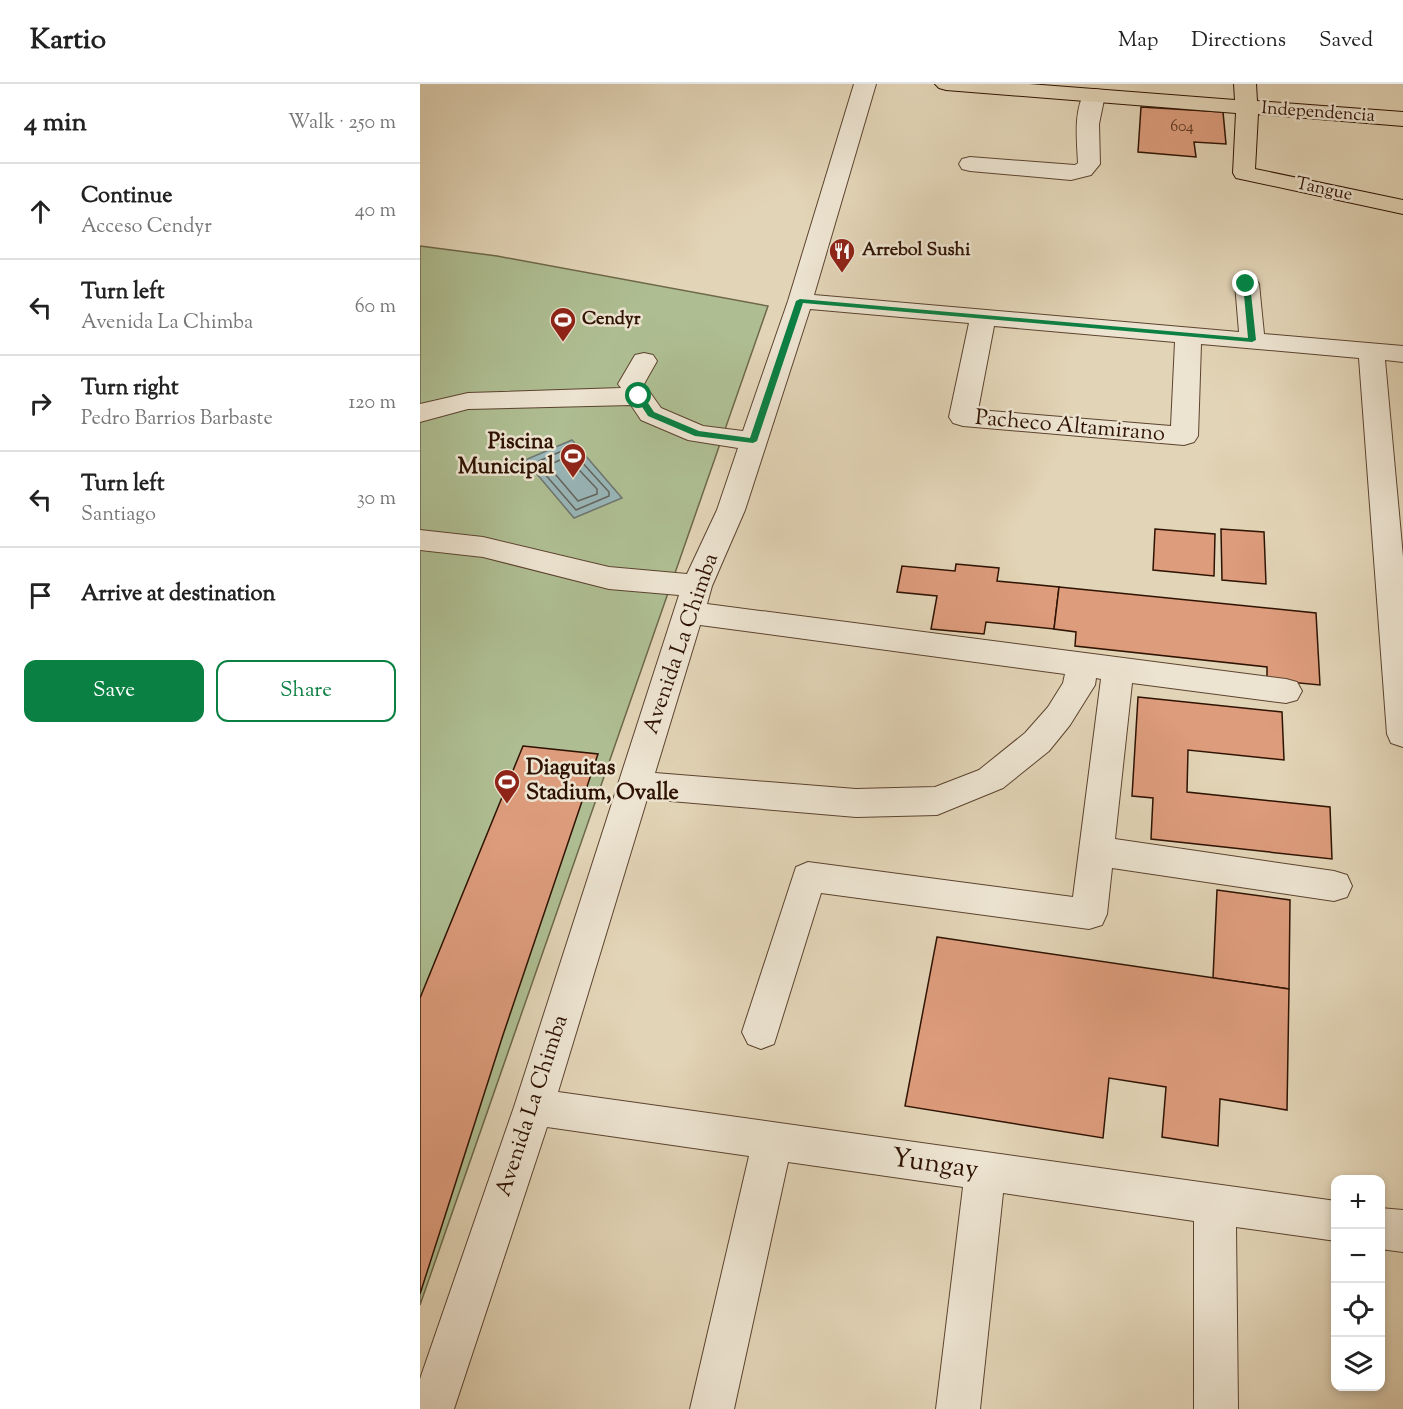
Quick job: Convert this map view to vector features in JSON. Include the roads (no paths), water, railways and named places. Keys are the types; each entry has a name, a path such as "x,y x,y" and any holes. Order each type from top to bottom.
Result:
{"main road":[{"name":"Independencia","path":"946,84 1403,119"},
{"path":"1245,84 1245,108"},
{"name":"Tangue","path":"1245,108 1244,173 1403,207"}],"street":[{"name":"Avenida La Chimba","path":"432,1409 534,1107 693,600 731,510 800,301 865,84"},
{"path":"970,164 1071,173 1083,170 1090,161 1088,124 1094,95"},
{"path":"1246,284 1252,340"},
{"path":"800,301 1403,354"},
{"name":"Pacheco Altamirano","path":"983,317 963,417 1184,436 1188,335"},
{"path":"1371,351 1392,478 1403,734"},
{"path":"644,361 631,384 651,414 698,434 753,441"},
{"path":"420,413 468,401 639,396"},
{"path":"420,540 483,547 693,600 1083,664 1286,691"},
{"path":"635,785 856,803 937,801 991,779 1037,742 1059,716 1079,685 1083,664"},
{"path":"761,1032 807,877 1089,914 1118,669"},
{"path":"1097,850 1334,886"},
{"name":"Yungay","path":"534,1107 1331,1220"},
{"path":"711,1409 772,1142"},
{"path":"958,1409 986,1172"},
{"path":"1215,1205 1216,1409"},
{"path":"1385,1229 1403,1231"}],"water":[{"name":"Piscina Municipal","path":"572,440 622,498 574,518 525,460"}],"place":[{"name":"Arrebol Sushi","path":"842,274"},
{"name":"Cendyr","path":"563,343"},
{"name":"Piscina Municipal","path":"573,479"},
{"name":"Diaguitas Stadium, Ovalle","path":"507,805"}]}
